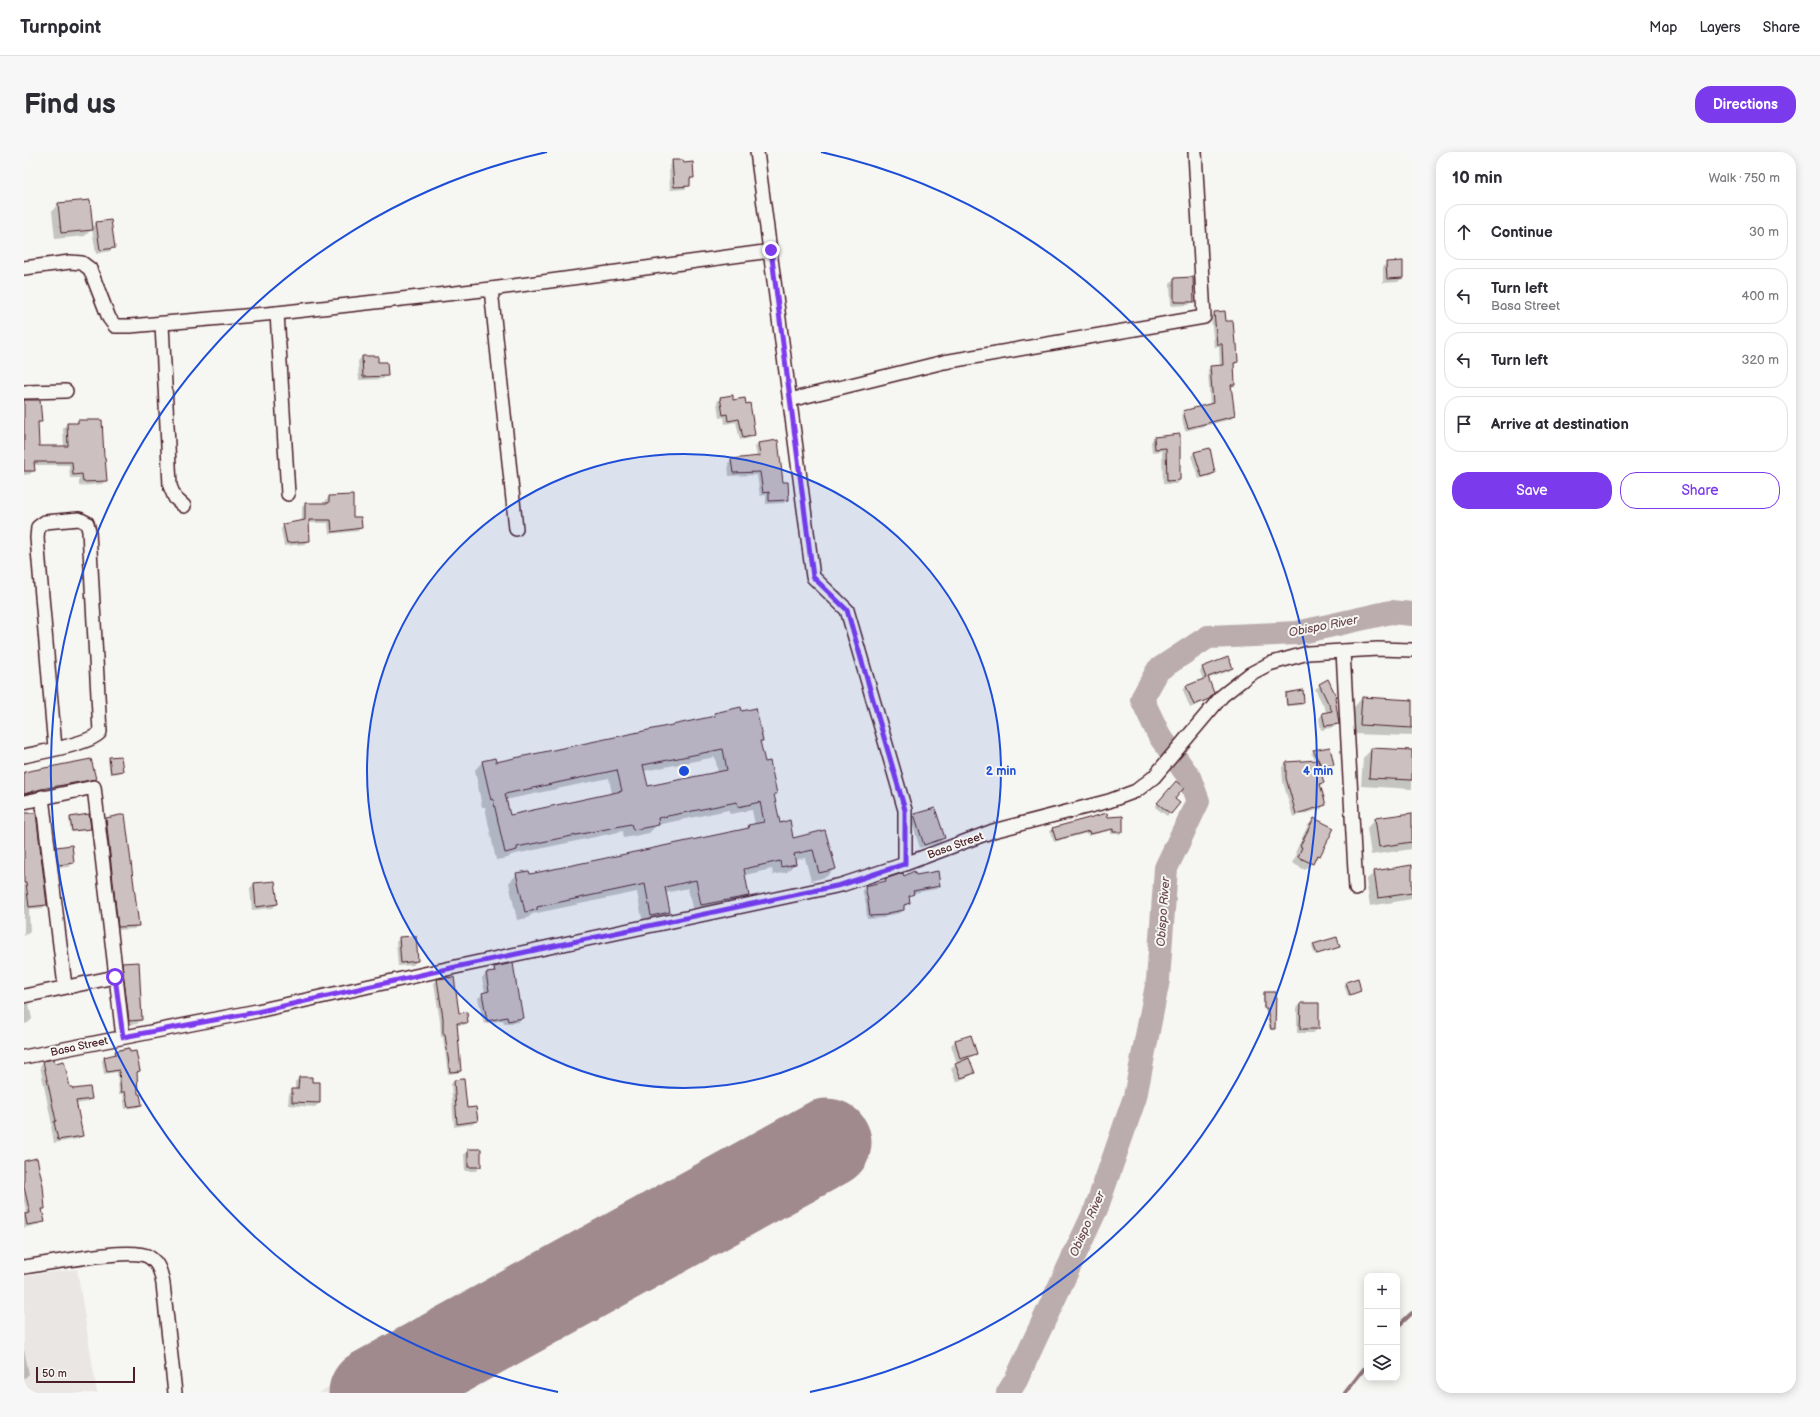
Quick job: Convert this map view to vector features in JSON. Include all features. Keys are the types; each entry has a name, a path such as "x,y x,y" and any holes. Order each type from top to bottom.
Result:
{"street":[{"path":"757,152 813,577 847,610 905,810 905,864"},
{"path":"790,400 944,362 1204,316 1194,152"},
{"path":"24,268 70,262 82,263 90,269 109,318 116,326 130,326 277,313 491,289 771,250"},
{"path":"491,289 516,529"},
{"path":"277,313 288,494"},
{"path":"162,324 170,486 175,498 184,506"},
{"path":"24,392 66,392"},
{"path":"24,756 92,740 100,732 89,531 87,523 79,519 45,522 38,527 36,538 55,748"},
{"name":"Basa Street","path":"24,1057 257,1012 468,964 841,885 905,864 993,831 1109,801 1136,791 1154,777 1222,696 1250,674 1269,664 1308,653 1378,649 1412,650"},
{"path":"1343,651 1356,888"},
{"path":"24,802 94,787 123,1037"},
{"path":"42,797 65,986"},
{"path":"24,996 65,986 115,977"},
{"path":"24,1267 118,1254 137,1253 148,1256 156,1263 163,1284 175,1393"}],"shaded area":[{"path":"842,1106 871,1159 442,1393 318,1393"},
{"path":"77,1269 97,1393 24,1393 24,1276"}],"building":[{"path":"672,160 683,160 684,163 693,162 694,178 690,178 690,186 674,187"},
{"path":"90,200 93,230 61,233 58,203"},
{"path":"111,220 115,248 100,250 96,222"},
{"path":"1403,261 1403,278 1387,279 1386,262"},
{"path":"1193,277 1194,302 1174,302 1174,278"},
{"path":"1225,311 1226,321 1233,321 1235,344 1237,344 1238,362 1234,363 1235,385 1231,385 1235,416 1188,428 1183,411 1213,403 1210,366 1223,365 1222,344 1217,344 1214,312"},
{"path":"362,356 378,356 378,362 387,362 388,376 363,377"},
{"path":"733,395 733,400 745,398 746,404 750,403 755,435 743,438 739,419 728,421 727,414 723,415 720,397"},
{"path":"24,400 40,400 42,422 38,422 39,446 68,446 67,423 78,423 78,420 102,420 107,481 83,482 82,474 73,475 72,462 34,462 35,471 24,471"},
{"path":"1180,434 1180,480 1167,481 1166,448 1155,449 1154,437"},
{"path":"778,440 783,482 788,482 789,500 769,501 769,492 763,493 760,472 733,473 731,459 760,456 758,443"},
{"path":"1210,448 1215,473 1202,477 1194,452"},
{"path":"353,495 353,517 361,517 362,528 332,532 331,520 309,520 310,541 287,543 283,524 305,520 305,503 329,503 329,496"},
{"path":"1228,657 1233,668 1208,677 1214,693 1209,699 1194,705 1186,686 1206,678 1202,667"},
{"path":"1328,679 1336,696 1339,724 1325,726 1322,713 1332,711 1319,684"},
{"path":"1303,690 1304,703 1287,705 1286,693"},
{"path":"1362,697 1412,700 1412,728 1360,725"},
{"path":"741,707 742,711 756,708 763,741 760,741 765,762 770,761 777,794 774,794 780,823 790,820 793,838 825,830 836,869 819,873 813,850 794,854 796,864 781,867 780,861 744,869 749,896 701,905 696,880 665,887 670,912 651,916 645,884 537,907 537,910 525,912 516,873 529,871 530,874 749,828 748,825 764,822 760,802 738,807 737,802 658,818 659,825 633,830 631,824 517,847 517,850 505,853 493,799 491,800 482,761 495,758 496,762 715,716 714,713","holes":["723,749 727,770 648,786 643,765","617,770 622,791 510,815 505,794"]},
{"path":"1330,747 1334,765 1322,767 1313,750"},
{"path":"1371,748 1412,750 1412,780 1369,778"},
{"path":"121,756 123,771 111,773 109,757"},
{"path":"91,759 96,779 41,789 24,794 24,772"},
{"path":"1318,760 1324,783 1320,784 1326,805 1296,814 1286,778 1286,762"},
{"path":"1176,781 1184,788 1175,799 1180,803 1171,814 1157,803"},
{"path":"935,808 945,838 924,845 914,814"},
{"path":"24,813 36,813 47,905 29,907 26,883 24,883"},
{"path":"1107,813 1108,817 1123,816 1123,832 1113,832 1113,829 1090,834 1089,831 1056,840 1052,828"},
{"path":"1412,813 1412,842 1379,847 1375,818"},
{"path":"89,814 91,829 72,831 70,817"},
{"path":"125,814 139,926 118,927 106,818"},
{"path":"1314,818 1334,828 1320,856 1317,855 1313,864 1298,857 1302,847 1300,846"},
{"path":"72,845 74,863 58,865 56,847"},
{"path":"1412,865 1412,893 1378,898 1374,871"},
{"path":"914,871 916,875 938,871 940,886 913,891 914,894 909,896 910,903 904,905 904,910 888,913 888,915 870,916 865,886 886,881 885,879 903,873 904,876"},
{"path":"275,881 278,904 256,907 254,883"},
{"path":"416,936 418,961 401,963 399,937"},
{"path":"1337,937 1340,947 1317,954 1313,944"},
{"path":"139,962 142,1020 129,1021 122,963"},
{"path":"513,963 523,1018 508,1021 507,1017 487,1021 482,993 489,991 486,973 495,972 494,967"},
{"path":"454,977 459,1013 467,1012 468,1023 457,1023 461,1071 450,1072 445,1034 443,1034 443,1018 437,979"},
{"path":"1358,978 1361,991 1350,995 1346,982"},
{"path":"1264,992 1276,992 1275,1029 1271,1029 1267,1008 1264,1008"},
{"path":"1301,1003 1319,1003 1319,1029 1300,1029"},
{"path":"971,1035 977,1054 960,1059 955,1040"},
{"path":"129,1048 130,1052 136,1051 140,1071 137,1072 138,1094 140,1094 142,1105 128,1107 125,1092 121,1092 119,1070 107,1072 104,1057 116,1054 115,1051"},
{"path":"969,1058 975,1073 961,1078 955,1064"},
{"path":"54,1059 55,1063 64,1061 70,1087 73,1089 90,1087 92,1099 76,1101 83,1136 58,1140 54,1122 56,1121 43,1061"},
{"path":"299,1077 312,1077 312,1082 320,1082 320,1103 292,1102 292,1089 298,1089"},
{"path":"464,1079 467,1108 476,1107 478,1121 457,1124 454,1080"},
{"path":"468,1149 481,1149 481,1167 468,1167"},
{"path":"37,1158 43,1186 45,1209 42,1209 45,1222 27,1225 25,1214 30,1213 24,1187 24,1161"}],"waterway":[{"name":"Obispo River","path":"1008,1393 1016,1380 1096,1209 1135,1097 1158,980 1166,868 1198,801 1189,777 1159,735 1142,699 1158,670 1208,637 1297,633 1391,612 1412,614"},
{"path":"1400,1324 1412,1313"},
{"path":"1345,1393 1364,1369"}],"runway":[{"path":"373,1393 827,1143"}],"route":[{"path":"115,977 123,1037 257,1012 460,966 841,885 905,864 905,810 847,610 813,577 771,250"}]}
